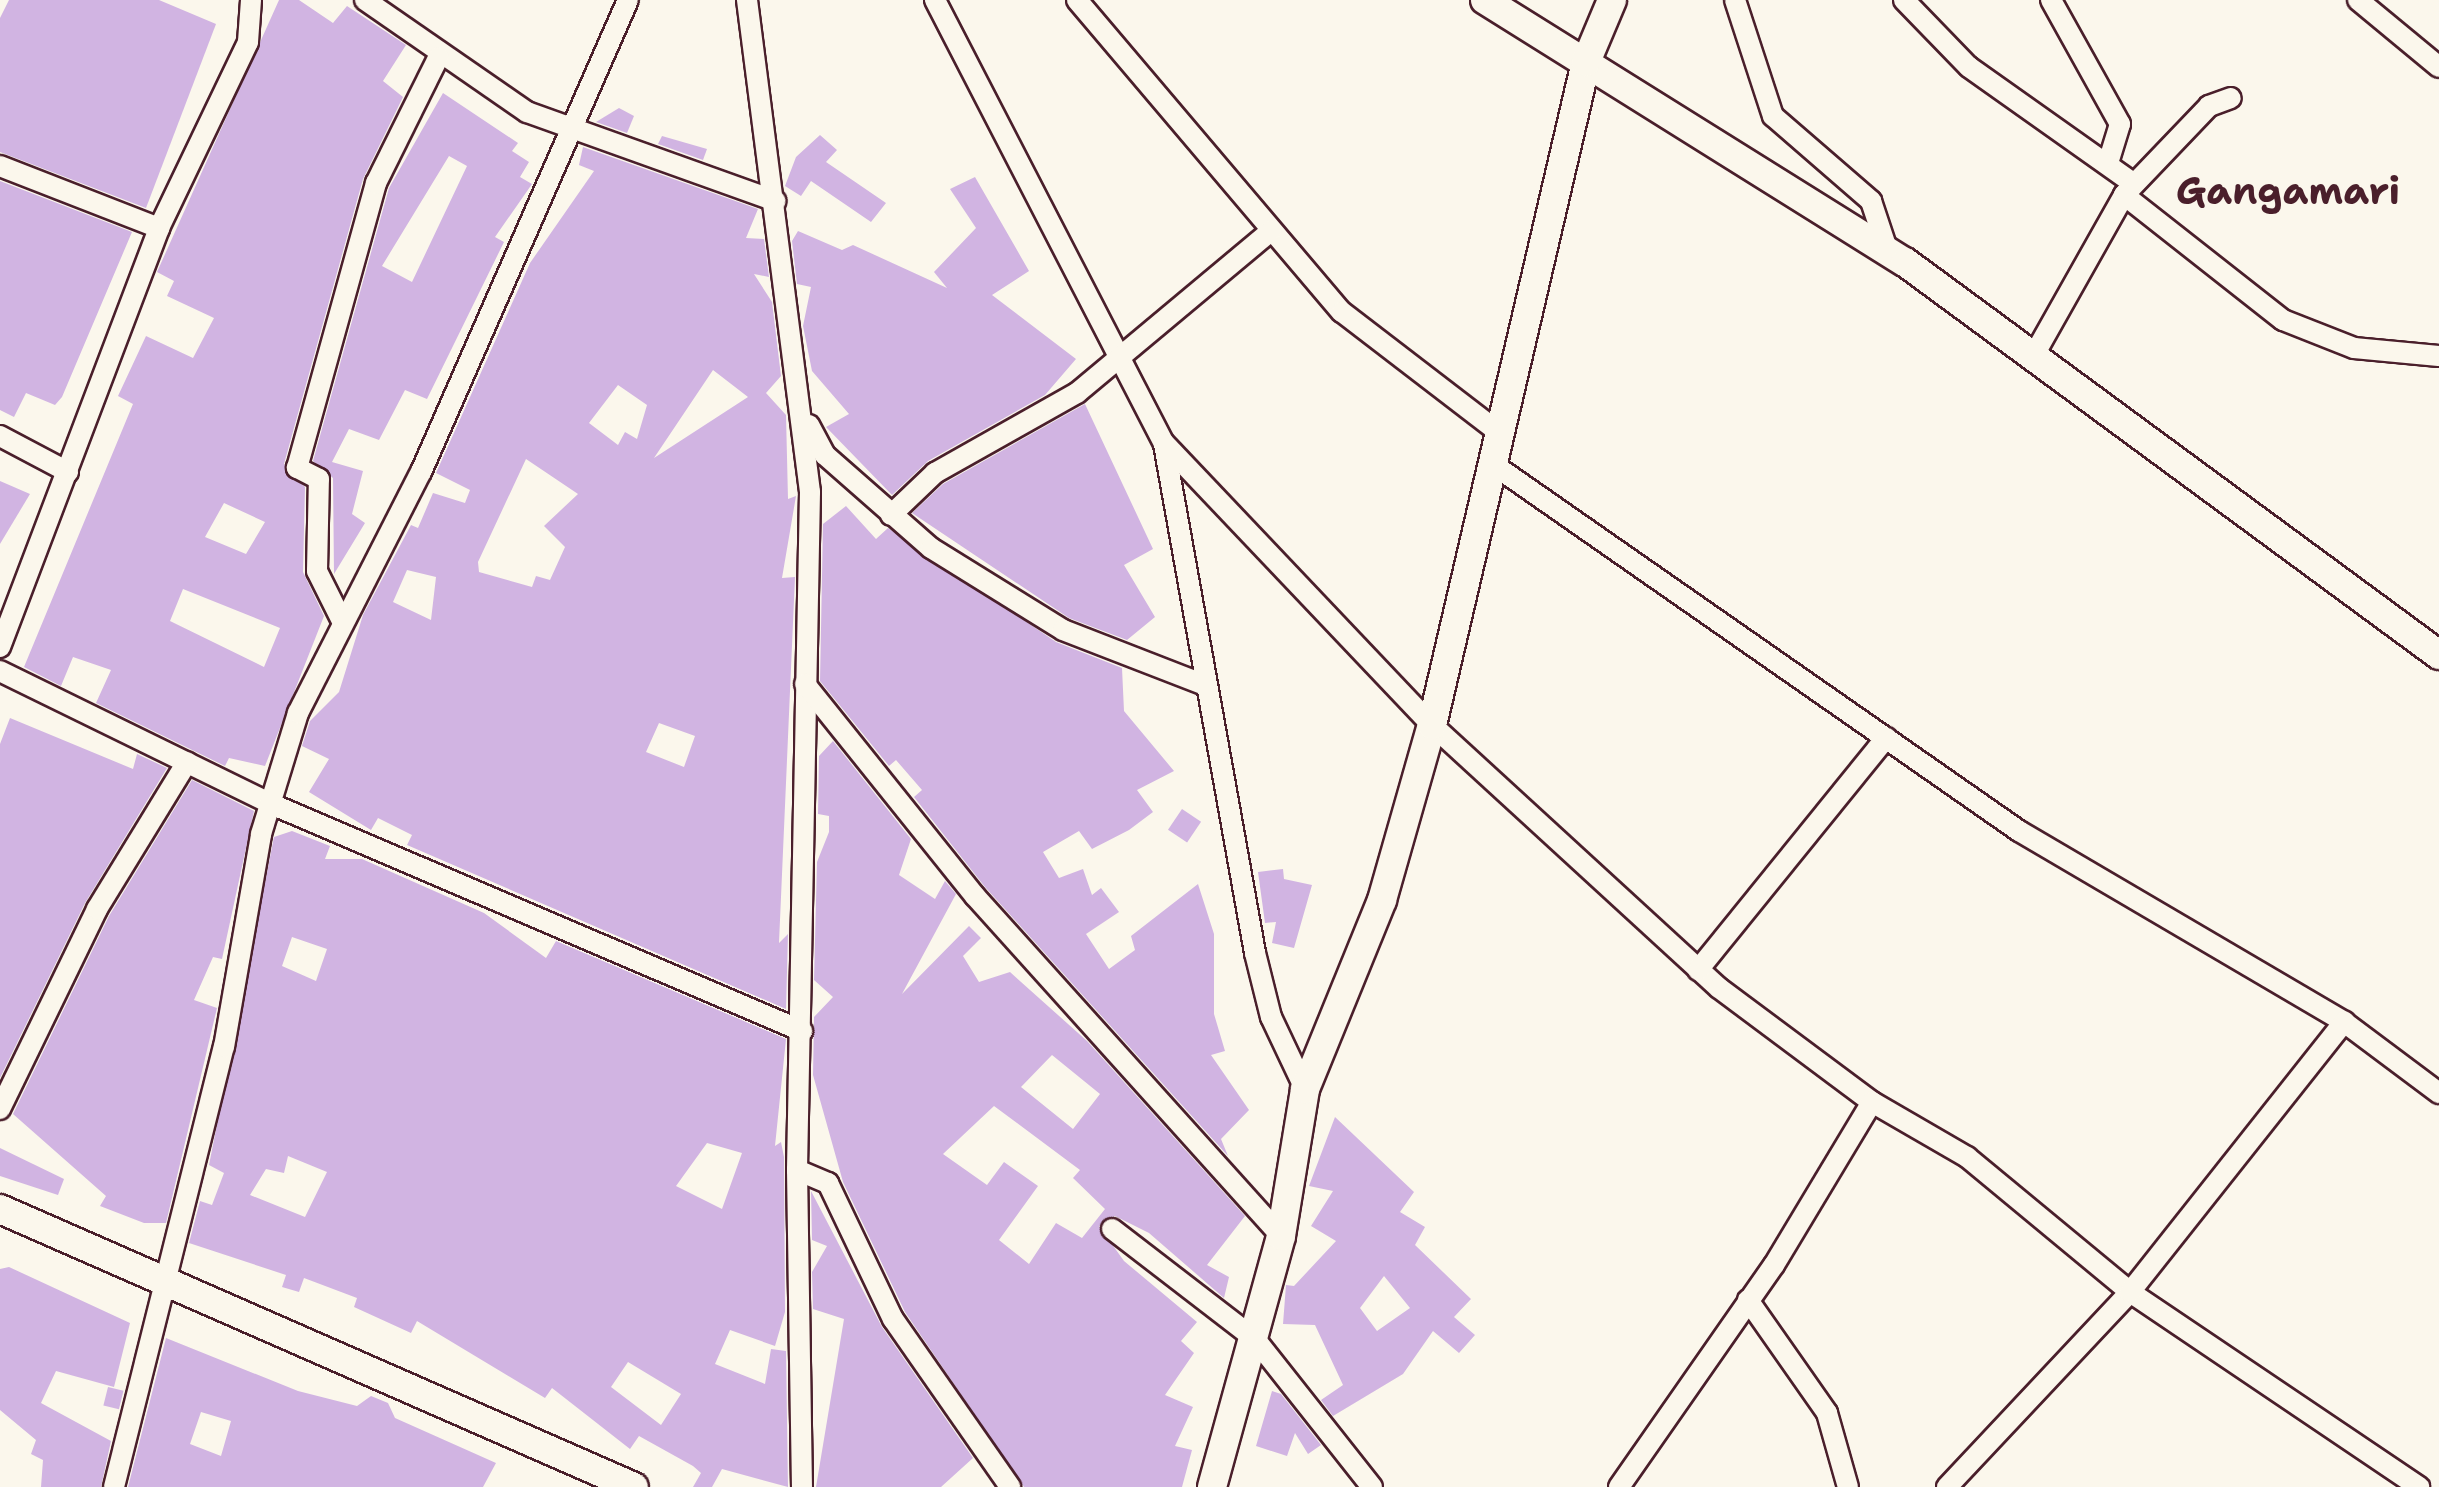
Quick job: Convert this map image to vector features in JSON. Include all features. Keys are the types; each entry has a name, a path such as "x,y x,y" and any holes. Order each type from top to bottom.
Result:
{"street":[{"path":"0,646 159,228 248,42 251,0"},
{"path":"365,0 438,58 571,133 725,176 776,201"},
{"path":"114,1487 162,1274 224,1047 269,803 343,623 571,133 628,0"},
{"path":"746,0 804,414 802,1031 797,1170 802,1487"},
{"path":"935,0 1118,362 1164,443 1432,725 1698,970 1872,1102 1967,1157 2130,1292 2419,1487"},
{"path":"1077,0 1342,312 1501,434"},
{"path":"1484,0 1888,252 2034,355 2439,655"},
{"path":"1212,1487 1280,1236 1305,1089 1382,900 1432,725 1586,62 1612,0"},
{"path":"1735,0 1773,116 1871,202 1888,252"},
{"path":"1904,0 1969,67 2108,163 2129,189 2283,320 2354,348 2439,356"},
{"path":"2050,0 2120,124 2108,163"},
{"path":"2358,0 2439,67"},
{"path":"343,623 318,571 319,479 297,468 376,182 438,58"},
{"path":"2034,355 2129,189 2209,106 2231,98"},
{"path":"0,166 159,228"},
{"path":"891,515 935,473 1118,362 1271,231"},
{"path":"804,414 824,456 891,515 1063,630 1202,684"},
{"path":"0,436 68,472"},
{"path":"1164,443 1202,684 1271,1017 1305,1089"},
{"path":"1494,465 2019,832 2344,1022 2439,1094"},
{"path":"0,671 269,803 802,1031"},
{"path":"805,684 964,884 1280,1236"},
{"path":"1698,970 1886,738"},
{"path":"0,1109 97,909 187,762"},
{"path":"1947,1487 2130,1292 2344,1022"},
{"path":"1619,1487 1748,1300 1872,1102"},
{"path":"797,1170 828,1183 894,1320 1010,1487"},
{"path":"0,1209 162,1274 634,1487"},
{"path":"1112,1229 1255,1339 1372,1487"},
{"path":"1748,1300 1827,1413 1848,1487"}],"building":[{"path":"9,0 159,0 216,24 146,208 0,152 0,18"},
{"path":"279,0 299,0 333,23 347,6 406,45 383,81 403,97 363,179 284,464 305,487 303,572 324,616 265,766 229,758 225,766 96,703 111,670 73,657 61,686 24,667 133,404 118,396 146,336 193,358 214,318 167,296 174,281 157,272","holes":["224,503 265,522 246,554 205,537","183,589 280,628 264,667 170,621"]},
{"path":"443,93 518,143 512,151 529,162 520,177 532,184 495,237 504,242 427,399 405,390 379,440 349,429 332,462 363,471 352,514 365,523 334,574 333,478 313,461 389,188","holes":["449,156 467,166 412,282 382,266"]},
{"path":"619,108 634,116 627,133 596,122"},
{"path":"820,135 837,150 826,162 886,203 871,222 811,181 801,196 785,186 796,157"},
{"path":"662,136 707,149 703,160 658,144"},
{"path":"583,147 758,209 746,238 764,239 769,277 754,274 772,302 781,376 766,393 786,415 788,499 796,496 782,578 795,577 779,943 788,934 786,1009 407,845 412,835 378,818 371,830 309,792 329,759 302,746 310,721 339,692 363,615 411,525 418,528 433,493 465,503 470,490 436,473 530,263 594,171 579,165","holes":["713,370 748,397 654,458","618,385 647,405 637,439 625,432 618,445 589,423","526,459 578,494 544,526 565,547 550,580 536,576 532,587 479,572 478,562","407,570 436,577 431,620 393,602","659,723 695,736 684,767 646,752"]},
{"path":"975,177 1029,271 992,295 1076,359 1045,395 928,461 892,495 826,427 849,414 812,371 803,326 811,287 797,284 792,241 798,231 842,250 853,245 947,288 934,272 976,228 950,189"},
{"path":"0,181 132,232 62,397 55,405 26,393 14,417 0,410"},
{"path":"1085,404 1153,549 1124,565 1155,617 1127,640 1069,618 912,513 943,484"},
{"path":"0,481 30,494 0,544"},
{"path":"846,506 876,539 888,528 1056,642 1122,668 1124,711 1174,771 1137,790 1153,812 1129,830 1092,849 1079,831 1043,852 1059,878 1083,869 1092,895 1101,888 1119,912 1086,934 1109,969 1135,950 1131,936 1198,884 1214,934 1214,1014 1225,1051 1211,1055 1249,1110 1221,1139 1228,1156 985,887 914,797 922,790 896,760 889,766 820,681 823,524"},
{"path":"10,718 133,769 137,754 167,768 85,903 0,1078 0,744"},
{"path":"833,741 911,839 899,875 935,899 945,881 956,894 902,994 969,926 981,938 963,956 979,982 1010,972 1087,1041 1245,1216 1207,1265 1229,1277 1224,1298 1149,1233 1115,1216 1099,1226 1124,1261 1197,1322 1181,1341 1194,1353 1165,1395 1193,1407 1175,1446 1192,1450 1182,1487 1024,1487 905,1312 843,1182 813,1075 814,1017 833,997 814,980 817,862 829,832 829,816 818,814 819,756","holes":["1052,1055 1100,1094 1073,1129 1021,1087","994,1106 1080,1170 1073,1178 1105,1209 1082,1238 1056,1223 1029,1264 999,1240 1038,1186 1004,1162 987,1185 943,1154"]},
{"path":"192,780 254,811 222,959 213,957 194,1000 217,1008 166,1223 144,1223 100,1206 106,1196 13,1114 109,916"},
{"path":"1182,809 1201,822 1187,843 1168,830"},
{"path":"292,831 330,846 325,859 362,859 484,913 546,958 556,941 786,1039 775,1146 781,1142 784,1157 785,1312 775,1346 730,1330 715,1364 765,1384 771,1349 786,1351 788,1487 722,1469 712,1487 693,1487 701,1473 693,1466 639,1436 630,1449 552,1388 545,1398 417,1321 411,1333 354,1307 357,1298 304,1278 299,1292 282,1287 286,1275 189,1243 200,1201 212,1205 224,1173 209,1165 274,837","holes":["292,937 327,949 316,981 282,966","707,1143 742,1153 722,1209 676,1186","288,1156 327,1172 305,1217 250,1195 266,1169 284,1173","628,1362 681,1394 661,1425 611,1387"]},
{"path":"1283,869 1284,879 1312,885 1294,948 1272,943 1276,922 1265,923 1258,872"},
{"path":"1335,1117 1414,1192 1400,1212 1425,1227 1415,1245 1471,1299 1454,1317 1475,1335 1459,1353 1433,1331 1403,1374 1333,1416 1321,1400 1343,1385 1315,1325 1283,1324 1286,1285 1294,1286 1336,1241 1311,1226 1333,1191 1309,1186","holes":["1384,1276 1410,1308 1377,1331 1360,1308"]},
{"path":"0,1148 64,1179 58,1195 0,1176"},
{"path":"811,1191 882,1327 973,1458 941,1487 816,1487 844,1319 813,1309 812,1272 827,1246 812,1240"},
{"path":"9,1267 130,1323 114,1387 56,1371 41,1403 111,1441 101,1487 41,1487 43,1460 31,1454 36,1440 0,1410 0,1269"},
{"path":"166,1338 298,1391 357,1406 371,1396 388,1403 395,1418 496,1463 483,1487 128,1487","holes":["201,1412 231,1421 221,1456 190,1444"]},
{"path":"108,1387 124,1391 119,1409 103,1405"},
{"path":"1272,1391 1281,1394 1321,1445 1308,1454 1295,1433 1287,1456 1256,1446"}],"district":[{"name":"Gangamari","path":"2288,191"}]}
